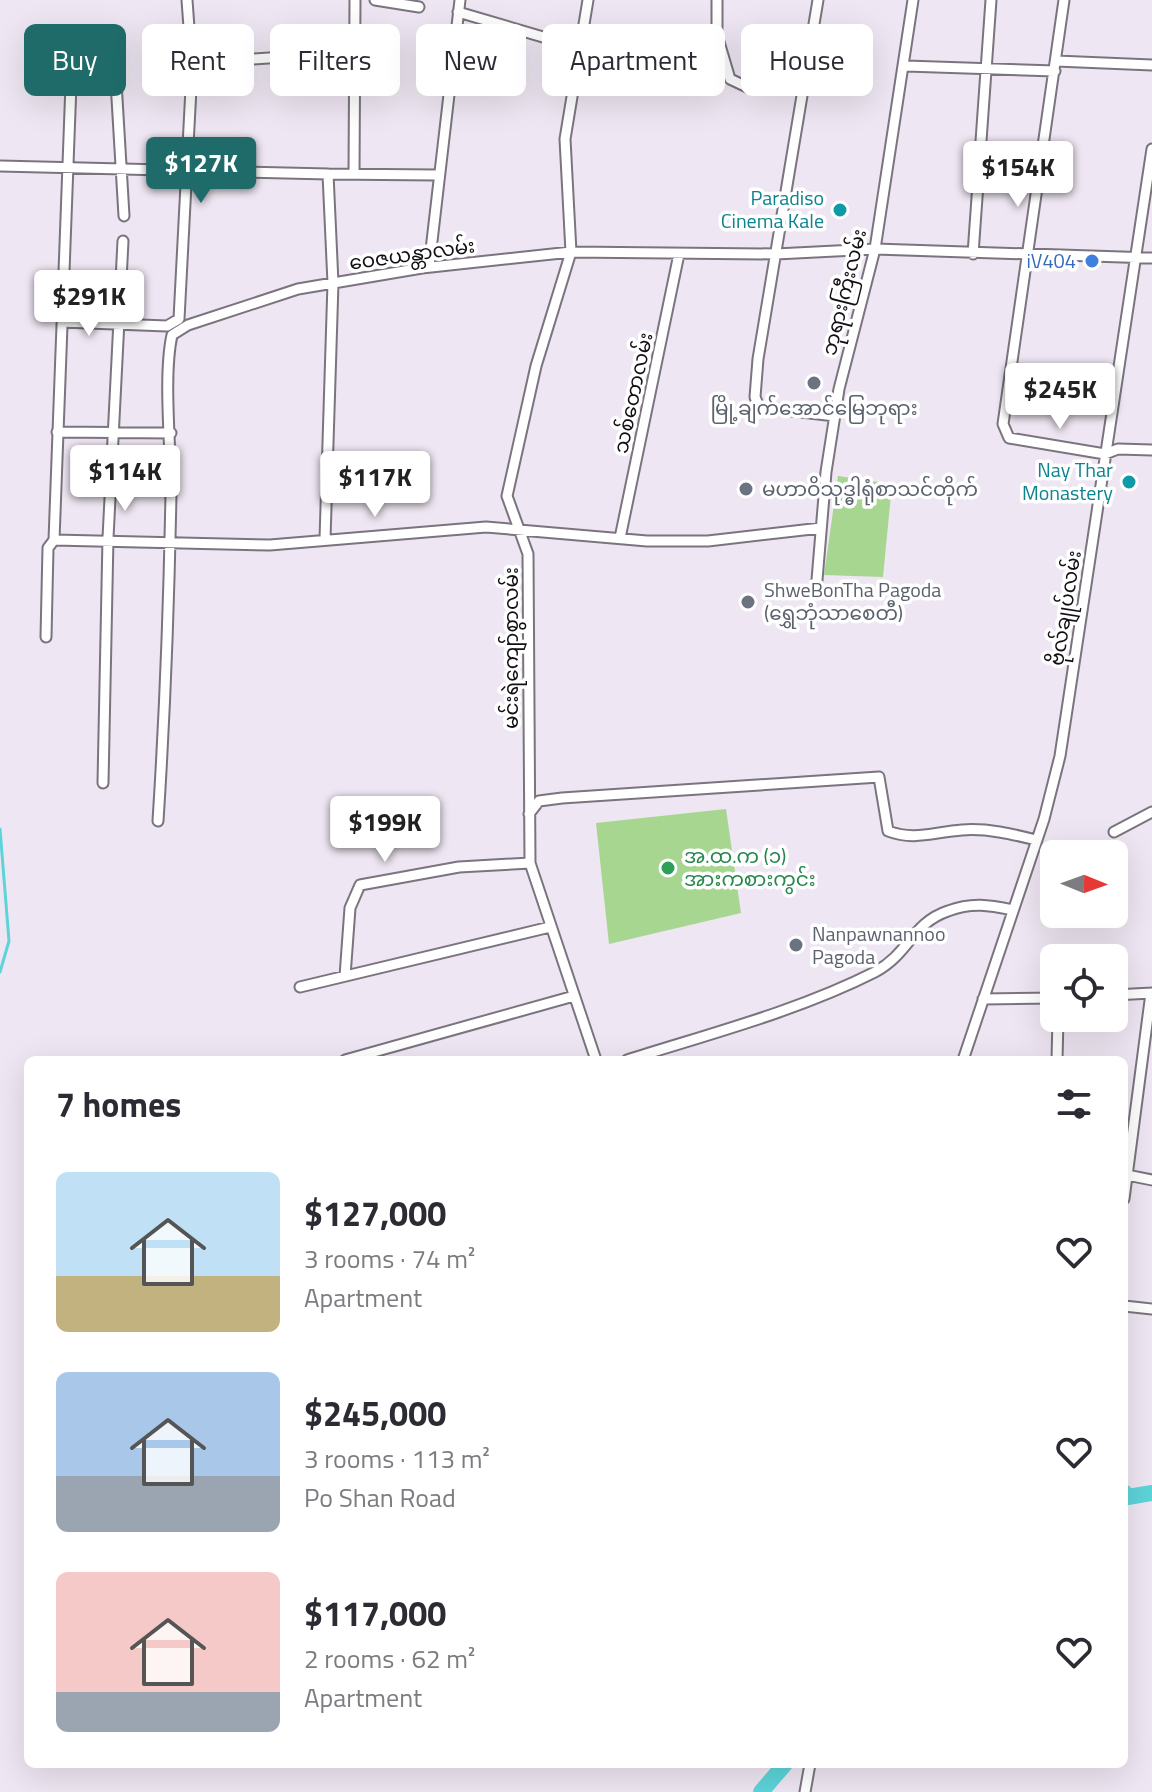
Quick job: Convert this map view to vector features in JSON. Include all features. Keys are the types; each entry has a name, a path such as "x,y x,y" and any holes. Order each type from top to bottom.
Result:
{"street":[{"path":"62,322 167,326 179,319 192,69 187,0"},
{"path":"355,0 356,24"},
{"path":"375,0 419,7"},
{"path":"429,267 437,175 460,0"},
{"name":"မင်းရဲကျော်စွာလမ်း","path":"582,24 588,0"},
{"path":"717,0 717,35 730,79 741,84"},
{"path":"814,24 818,0"},
{"name":"ဘုရားကြီးလမ်း","path":"816,592 835,416 875,249 906,66 913,0"},
{"path":"973,254 991,0"},
{"path":"1064,0 1003,424 1009,438 1105,454 1118,449 1152,450"},
{"path":"458,12 542,37"},
{"path":"906,66 986,71 1056,66 1152,65"},
{"path":"46,637 48,548 54,540 71,96"},
{"path":"117,96 124,216"},
{"path":"354,174 356,96"},
{"name":"မင်းရဲကျော်စွာလမ်း","path":"571,96 565,139 571,252 536,366 507,496 512,517 521,530 528,554 530,863 595,1056"},
{"path":"802,96 758,359 756,405 835,416"},
{"name":"ဗိုလ်ချုပ်လမ်း","path":"964,1056 1036,840 1060,756 1152,149"},
{"path":"0,166 437,175"},
{"path":"325,539 333,283 328,174"},
{"path":"103,783 108,538 123,241"},
{"name":"ဝေဇယန္တာလမ်း","path":"158,821 170,543 169,350 172,335 188,325 259,300 333,283 429,267 571,252 776,254 875,249 1152,258"},
{"name":"သစ်တောလမ်း","path":"620,538 679,254"},
{"path":"57,432 171,433"},
{"path":"54,540 108,538 270,545 486,527 620,538 708,541 821,528"},
{"path":"529,814 539,801 562,798 879,777 888,831 906,838 961,830 1000,831 1036,840"},
{"path":"1114,832 1152,812"},
{"path":"345,976 350,908 360,885 459,867 530,863"},
{"path":"639,1056 787,1007 865,977 895,961 924,921 946,911 977,903 1013,910"},
{"path":"300,987 550,927"},
{"path":"1128,994 1152,993 1128,1168"},
{"path":"359,1056 574,996"},
{"path":"983,999 1040,998"},
{"path":"1057,1056 1058,1032"},
{"path":"1128,1175 1152,1180"},
{"path":"1128,1306 1152,1309"},
{"path":"805,1792 809,1768"}],"green space":[{"path":"838,476 892,484 883,577 824,575"},
{"name":"အ.ထ.က (၁) အားကစားကွင်း","path":"726,809 741,913 609,944 596,823"}],"waterway":[{"path":"0,829 9,941 0,972"},
{"path":"1128,1497 1152,1493"},
{"path":"761,1792 782,1768"}],"place":[{"name":"Paradiso Cinema Kale","path":"840,210"},
{"name":"iV404","path":"1092,261"},
{"name":"မြို့ချက်အောင်မြေဘုရား","path":"814,383"},
{"name":"Nay Thar Monastery","path":"1129,482"},
{"name":"မဟာဝိသုဒ္ဓါရုံစာသင်တိုက်","path":"746,489"},
{"name":"ShweBonTha Pagoda (ရွှေဘုံသာစေတီ)","path":"748,602"},
{"name":"အ.ထ.က (၁) အားကစားကွင်း","path":"668,868"},
{"name":"Nanpawnannoo Pagoda","path":"796,945"}]}
